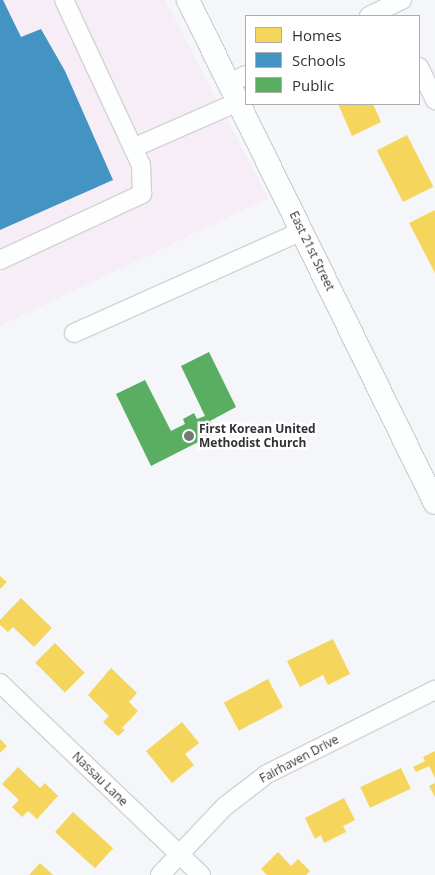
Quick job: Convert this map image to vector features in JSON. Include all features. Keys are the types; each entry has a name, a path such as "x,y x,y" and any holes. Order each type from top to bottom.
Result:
{"main road":[{"name":"East 21st Street","path":"188,0 238,87 245,103"},
{"name":"East 21st Street","path":"246,105 302,231 435,503"}],"street":[{"path":"0,260 142,194 141,165 64,0"},
{"path":"372,15 395,8"},
{"path":"420,69 435,100"},
{"path":"133,148 238,87"},
{"path":"74,333 302,231"},
{"name":"Nassau Lane","path":"0,683 201,875"},
{"name":"Fairhaven Drive","path":"160,875 224,808 270,772 435,690"}],"shaded area":[{"path":"0,0 165,0 268,198 0,326"}],"building: Homes":[{"path":"338,105 373,105 381,122 352,136"},
{"path":"407,135 433,187 403,202 377,150"},
{"path":"435,210 435,273 409,223"},
{"path":"0,576 7,582 0,589"},
{"path":"21,598 52,628 34,647 13,627 8,632 0,625 0,620"},
{"path":"333,639 350,674 328,685 323,675 300,687 287,661"},
{"path":"55,643 85,673 65,692 35,663"},
{"path":"111,668 137,693 129,702 138,711 122,728 125,730 118,736 103,722 109,716 88,695"},
{"path":"268,679 283,707 239,731 224,702"},
{"path":"182,722 199,743 185,754 194,765 172,783 146,751"},
{"path":"0,739 7,746 0,753"},
{"path":"435,751 435,778 429,766 416,772 413,767 425,761 423,757"},
{"path":"18,767 40,788 45,783 58,796 37,819 28,811 22,817 12,807 19,800 2,784"},
{"path":"401,768 411,789 370,808 360,787"},
{"path":"435,783 435,797 429,786"},
{"path":"344,798 355,820 343,826 346,832 324,843 321,835 315,839 305,818"},
{"path":"73,812 113,848 95,868 55,832"},
{"path":"278,852 291,866 298,859 310,871 306,875 267,875 261,869"},
{"path":"40,863 53,875 29,875"}],"building: Schools":[{"path":"0,0 3,0 21,37 41,29 65,71 113,180 0,230"}],"building: Public":[{"path":"209,352 236,407 210,421 216,433 151,466 116,394 145,380 171,431 185,424 183,419 194,413 197,419 205,416 181,366"}],"place":[{"name":"First Korean United Methodist Church","path":"189,436"}]}
